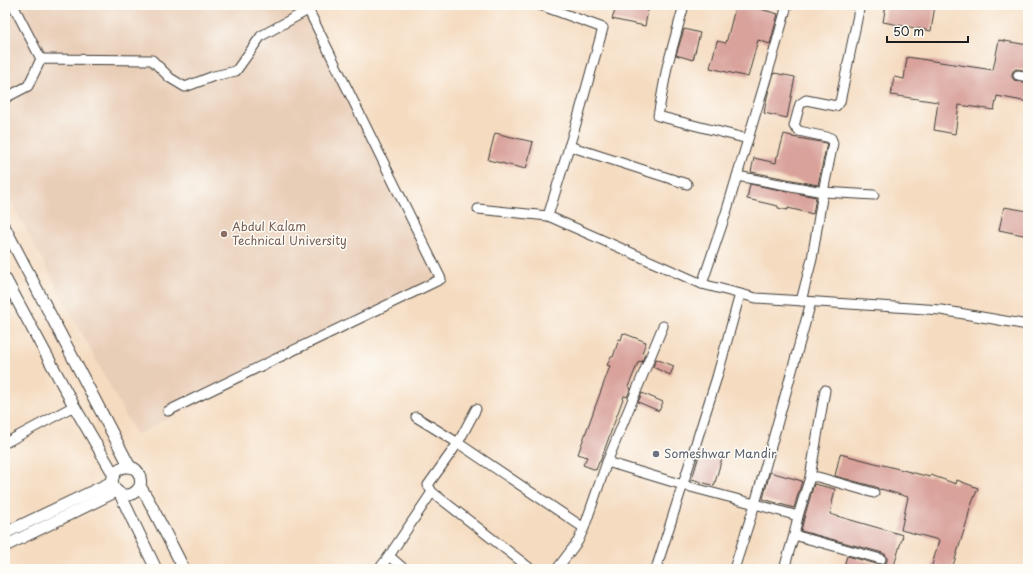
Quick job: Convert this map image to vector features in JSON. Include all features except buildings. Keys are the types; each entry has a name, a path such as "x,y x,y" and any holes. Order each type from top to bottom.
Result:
{"street":[{"path":"13,5 41,59"},
{"path":"540,5 603,28 548,216"},
{"path":"684,5 667,67 658,116 748,139"},
{"path":"702,284 726,213 787,5"},
{"path":"801,301 812,258 823,192 834,143 831,138 799,131 794,126 800,104 806,100 836,106 840,102 860,5"},
{"path":"41,59 152,60 170,78 185,87 214,76 236,71 261,36 307,8 441,279 168,411"},
{"path":"5,98 28,86 41,59"},
{"path":"1018,75 1028,77"},
{"path":"569,146 687,184"},
{"path":"736,176 823,192 874,195"},
{"path":"478,209 548,216 702,284 756,298 941,310 1028,326"},
{"path":"5,228 130,467"},
{"path":"5,278 74,406 156,569"},
{"path":"656,569 717,377 740,294"},
{"path":"734,569 755,504 812,302"},
{"path":"558,569 578,541 584,528 607,462 663,326"},
{"path":"784,569 810,477 825,390"},
{"path":"5,443 74,406"},
{"path":"476,408 458,443 428,485 432,492 531,569"},
{"path":"416,417 458,443 584,528"},
{"path":"607,462 683,485 798,516"},
{"path":"130,467 138,472 141,482 138,491 134,494 129,496 115,486 116,471 120,468 130,467"},
{"path":"810,477 818,477 874,493"},
{"path":"5,533 115,486"},
{"path":"5,546 115,486"},
{"path":"140,486 184,569"},
{"path":"379,569 432,492"},
{"path":"794,535 881,559"},
{"path":"389,556 404,569"}],"shaded area":[{"name":"Abdul Kalam Technical University","path":"5,5 305,5 441,279 136,435 5,190"}],"place":[{"name":"Abdul Kalam Technical University","path":"224,234"},
{"name":"Someshwar Mandir","path":"656,454"}]}
